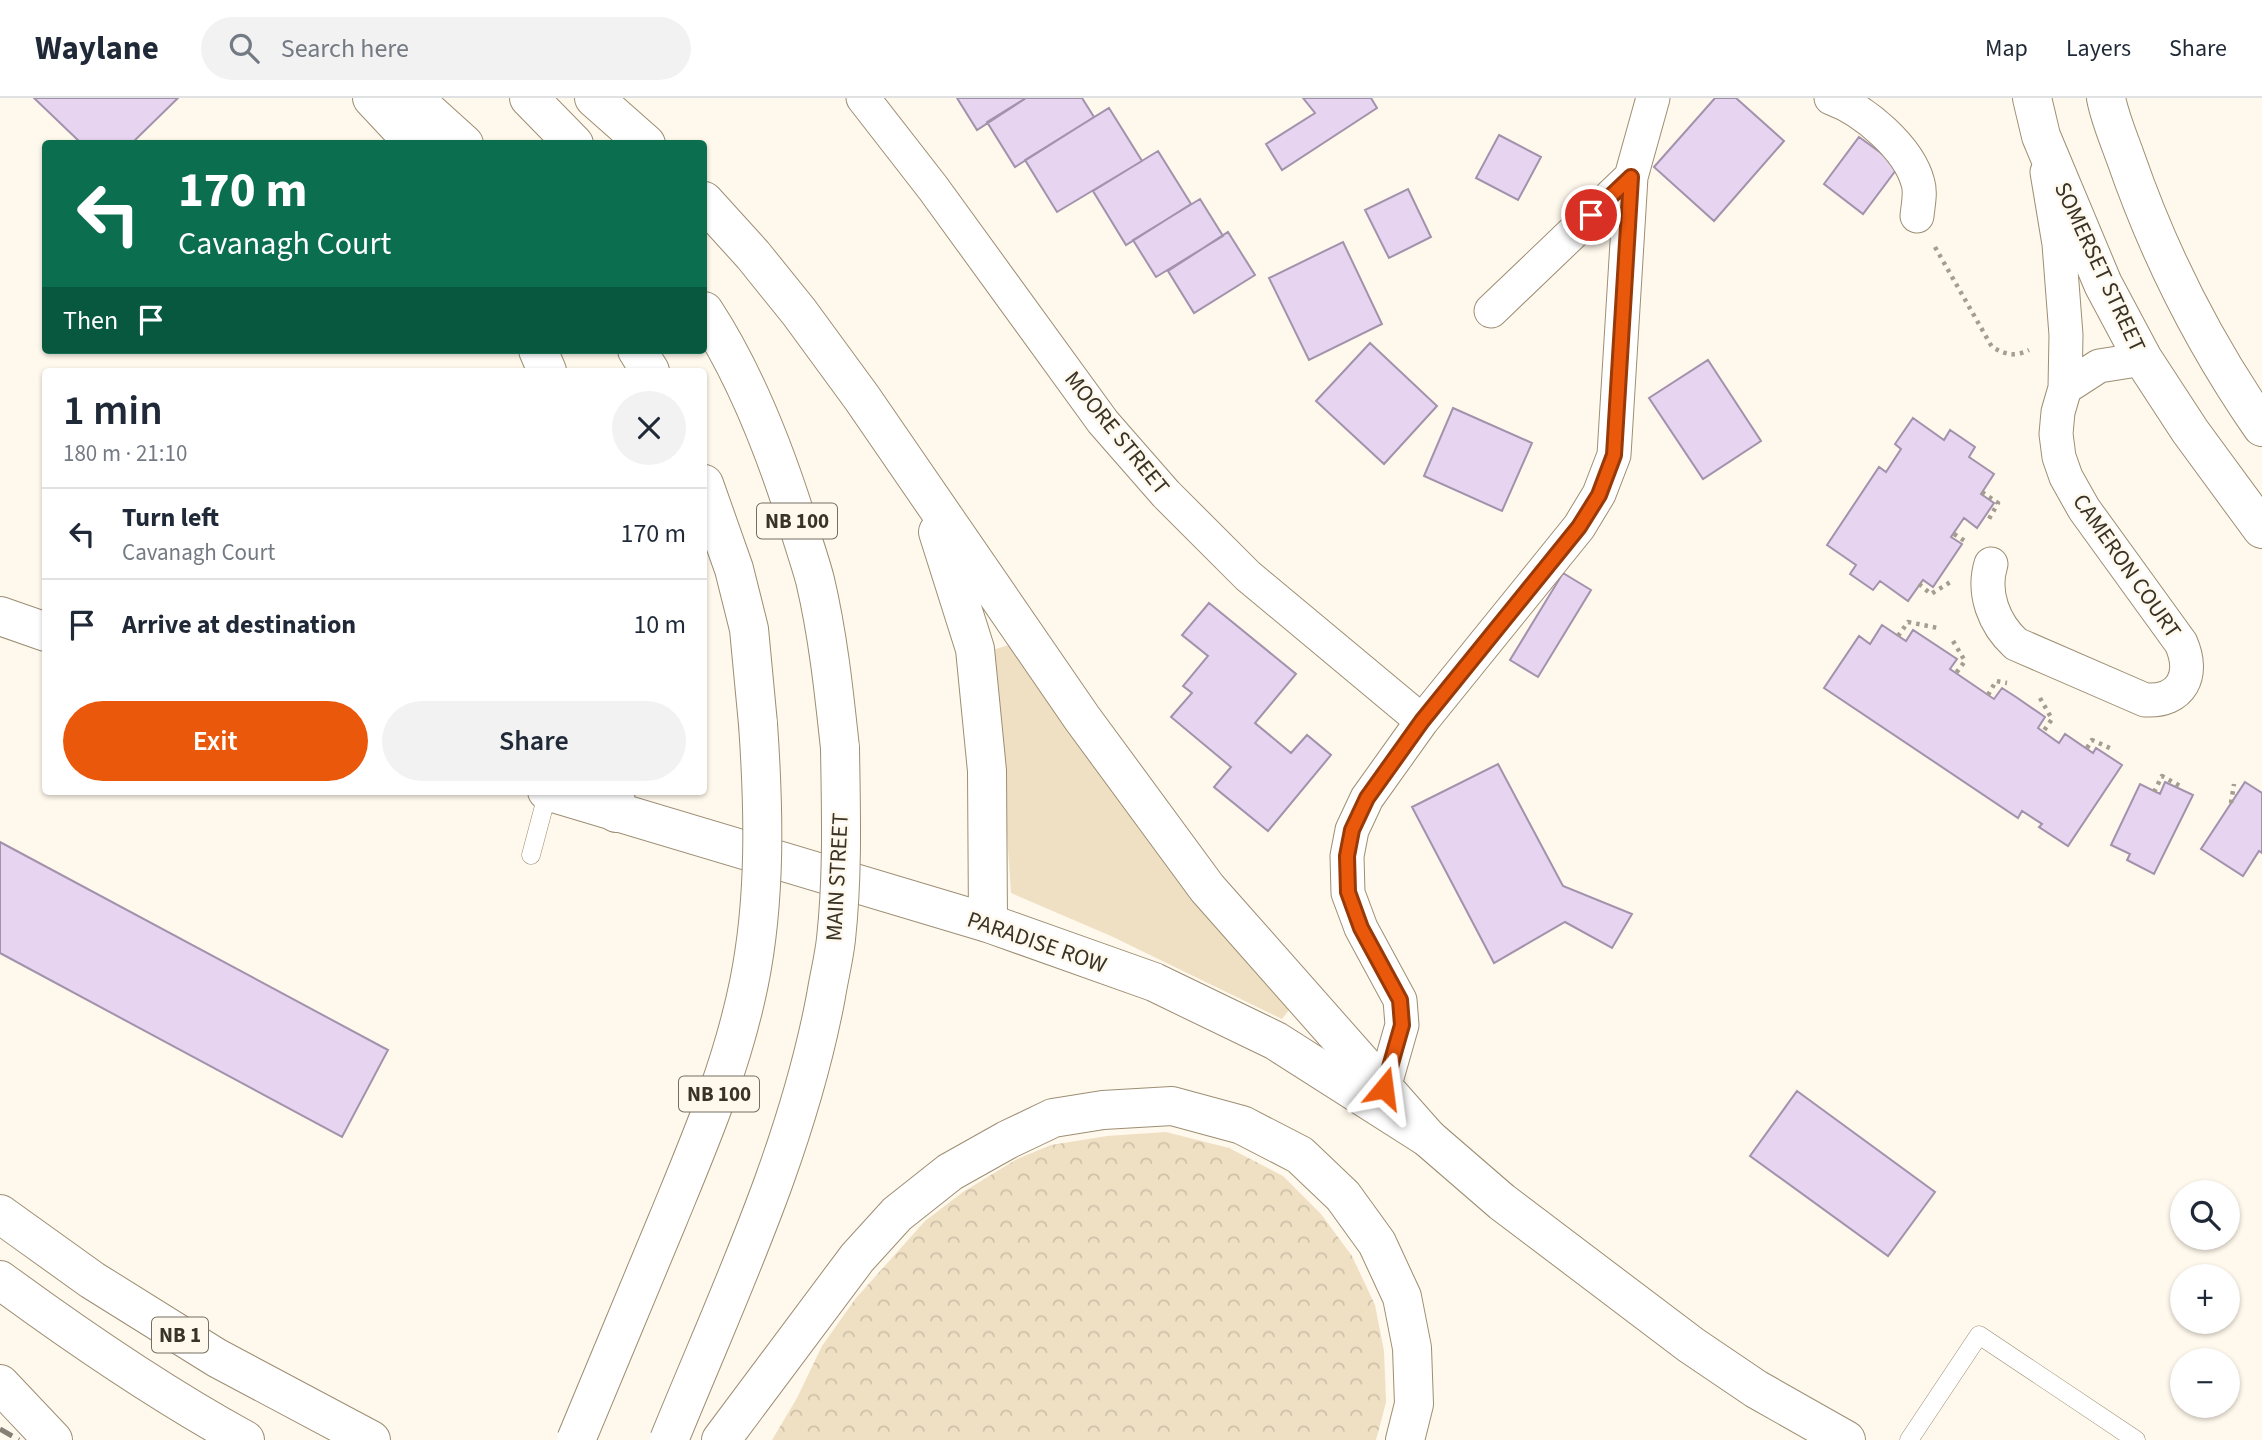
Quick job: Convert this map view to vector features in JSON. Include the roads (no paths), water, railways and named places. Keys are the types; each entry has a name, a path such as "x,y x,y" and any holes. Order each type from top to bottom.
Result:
{"main road":[{"path":"372,98 411,140"},
{"path":"413,98 460,140"},
{"path":"529,98 569,140"},
{"path":"594,98 641,140"},
{"name":"SOMERSET STREET","path":"2032,98 2041,136 2103,284 2143,359 2190,431 2262,529"},
{"path":"2106,98 2135,185 2168,264 2204,334 2262,426"},
{"path":"707,204 799,312 1082,718 1208,888 1428,1139 1502,1202 1691,1345 1756,1389 1846,1440"},
{"name":"MAIN STREET","path":"669,1440 779,1167 802,1096 821,1020 836,940 841,857 840,748 830,662 814,578 788,493 759,417 707,315"},
{"path":"922,487 975,649 987,772 988,923"},
{"name":"NB 100","path":"576,1440 717,1101 735,1042 749,981 759,915 763,790 749,629 734,569 707,492"},
{"path":"0,616 42,631"},
{"name":"PARADISE ROW","path":"572,795 615,802 988,923 1154,982 1264,1035 1428,1139"},
{"path":"721,1440 857,1258 897,1214 950,1172 1053,1118 1103,1110 1172,1107 1242,1125 1300,1155 1343,1196 1377,1243 1402,1297 1412,1348 1414,1404 1405,1440"},
{"name":"NB 1","path":"0,1214 92,1280 217,1359 371,1440"},
{"name":"NB 1","path":"0,1280 68,1330 170,1397 245,1440"},
{"path":"0,1384 53,1440"}],"street":[{"name":"MOORE STREET","path":"863,98 933,188 1103,422 1166,494 1248,576 1422,721"},
{"path":"1384,1088 1402,1025 1400,1000 1361,928 1348,892 1347,856 1352,830 1367,798 1422,721 1572,536 1599,495 1614,455 1631,177 1653,98"},
{"path":"1831,98 1847,104 1863,115 1897,148 1918,183 1917,216"},
{"name":"CAMERON COURT","path":"1991,564 1986,580 1990,602 2006,635 2016,644 2145,701 2164,699 2180,686 2188,669 2188,658 2181,643 2084,509 2066,477 2059,457 2057,412 2065,388 2066,335 2059,244 2041,136"},
{"path":"1491,311 1631,177"},
{"path":"2065,388 2099,366 2143,359"}],"lane":[{"path":"531,855 547,795"},
{"path":"1909,1440 1979,1335 2136,1440"}],"railway":[{"path":"0,1429 19,1440"}]}
